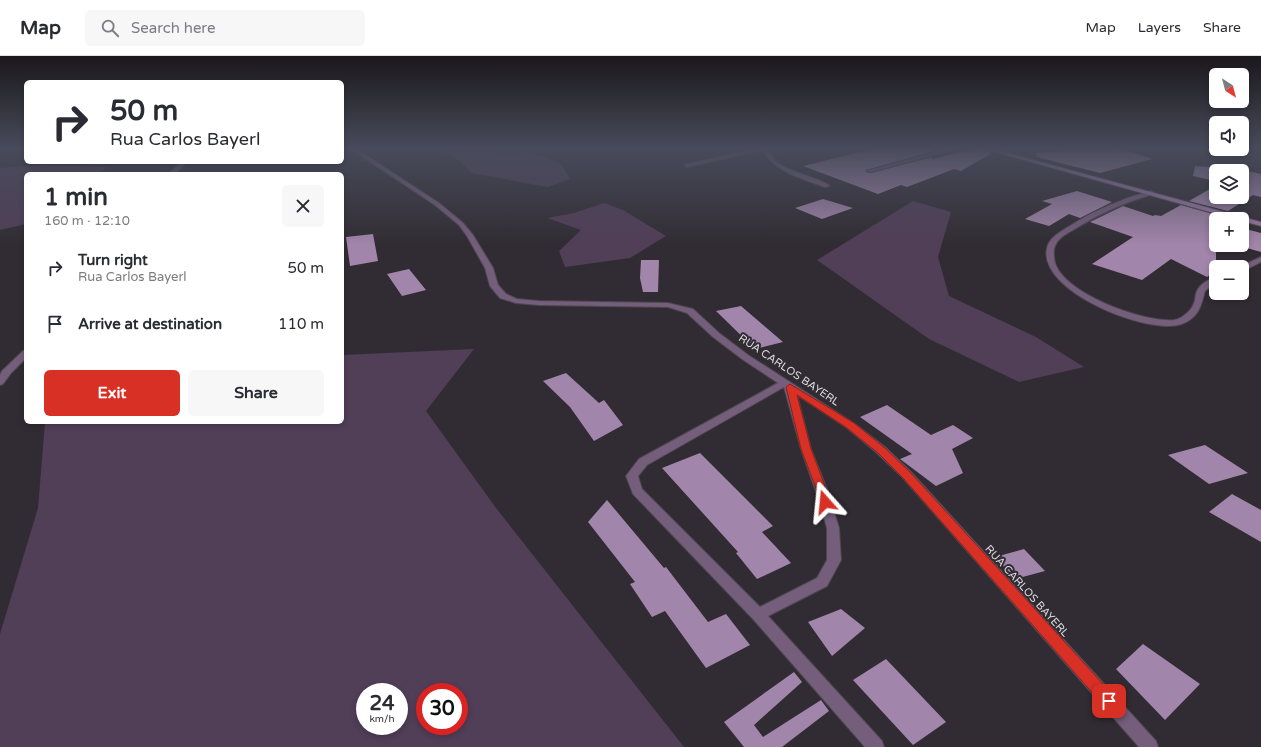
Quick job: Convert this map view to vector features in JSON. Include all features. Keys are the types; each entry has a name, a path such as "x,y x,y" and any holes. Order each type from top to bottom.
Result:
{"street":[{"name":"RUA CARLOS BAYERL","path":"401,180 437,204 461,224 470,235 489,268 494,286 502,296 516,301 539,303 668,305 690,310 716,335 787,385 851,426 881,450 907,475 1150,747"},
{"path":"812,180 827,186"},
{"path":"1104,180 1261,224"},
{"path":"1151,193 1103,209 1065,232 1054,241 1050,250 1049,261 1072,288 1088,298 1130,316 1152,322 1172,323 1180,321 1198,306 1201,290 1209,282"},
{"path":"1249,265 1261,259"},
{"path":"0,382 7,371 24,355"},
{"path":"758,615 822,582 834,560 833,528 822,489 806,449 787,385 643,462 632,476 637,491 758,615 876,747"}],"shaded area":[{"path":"0,180 24,180 24,224 0,230"},
{"path":"511,180 567,180 548,187"},
{"path":"913,201 951,212 938,257 949,296 1036,337 1084,367 1019,382 929,339 817,260"},
{"path":"604,203 623,210 666,236 630,258 565,267 559,251 581,230 547,218 574,213"},
{"path":"474,349 426,411 496,508 684,747 0,747 0,634 38,508 45,424 344,424 344,355"}],"building":[{"path":"841,180 925,180 907,187 901,185 878,194"},
{"path":"1249,180 1261,180 1261,197 1253,195 1249,198"},
{"path":"1209,189 1209,204 1239,204 1228,211 1189,201"},
{"path":"1077,191 1112,202 1080,218 1069,214 1049,226 1025,219 1052,204 1042,201"},
{"path":"823,199 853,208 822,219 795,208"},
{"path":"1181,205 1209,213 1209,252 1216,252 1216,260 1209,260 1209,276 1207,277 1171,259 1142,280 1092,264 1133,237 1090,222 1123,206 1153,216 1161,216"},
{"path":"1249,230 1261,233 1261,252 1249,249"},
{"path":"373,234 378,261 350,266 346,237"},
{"path":"641,260 659,260 658,292 643,292 640,278"},
{"path":"409,269 426,290 402,296 387,274"},
{"path":"741,306 783,342 755,349 716,311"},
{"path":"566,373 599,403 604,400 623,425 594,441 570,407 543,381"},
{"path":"887,405 931,435 953,425 973,438 952,449 963,473 936,486 900,459 912,454 860,417"},
{"path":"1205,445 1248,473 1209,484 1168,455"},
{"path":"700,453 773,526 762,532 791,563 757,579 736,553 738,552 662,468"},
{"path":"1232,494 1261,510 1261,542 1209,512"},
{"path":"607,500 664,568 666,567 708,622 726,614 750,645 706,668 665,611 652,617 630,584 635,582 588,522"},
{"path":"1024,549 1045,571 1015,579 995,557"},
{"path":"841,609 865,628 832,656 808,622"},
{"path":"1143,644 1200,684 1165,720 1116,669"},
{"path":"886,659 946,722 913,745 853,680"},
{"path":"794,672 802,682 754,725 763,737 821,700 829,711 782,747 744,747 724,722"}],"route":[{"path":"825,502 822,489 806,449 790,387 851,426 881,450 907,475 1109,701"}]}
